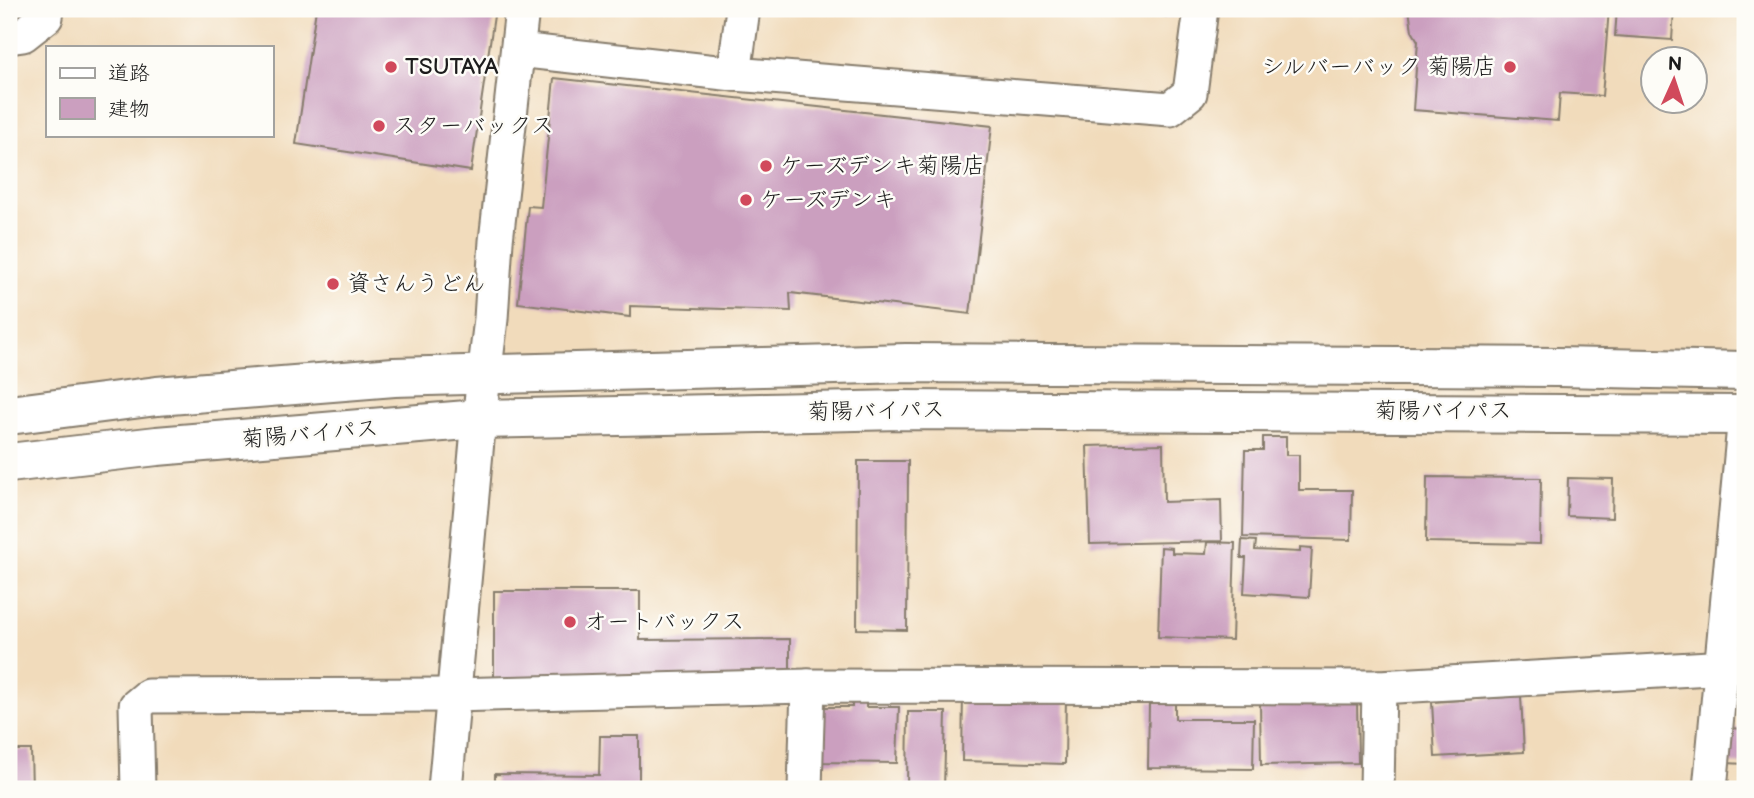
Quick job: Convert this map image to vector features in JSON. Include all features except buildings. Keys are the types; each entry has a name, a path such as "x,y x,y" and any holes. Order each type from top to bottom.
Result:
{"highway":[{"name":"菊陽バイパス","path":"9,415 171,395 394,377 906,363 1558,367 1745,371"},
{"name":"菊陽バイパス","path":"9,463 157,446 479,419 901,410 1745,415"}],"street":[{"path":"9,37 23,35 46,17 47,9"},
{"path":"445,789 479,419 522,9"},
{"path":"734,74 744,9"},
{"path":"518,50 734,74 1170,109 1190,93 1201,9"},
{"path":"1710,789 1733,667 1745,415"},
{"path":"138,789 135,706 148,696 453,695 808,686 1379,687 1733,667"},
{"path":"805,789 808,686"},
{"path":"1377,789 1379,687"}],"place":[{"name":"TSUTAYA","path":"391,67"},
{"name":"シルバーバック 菊陽店","path":"1510,67"},
{"name":"スターバックス","path":"379,126"},
{"name":"ケーズデンキ菊陽店","path":"766,166"},
{"name":"ケーズデンキ","path":"746,200"},
{"name":"資さんうどん","path":"333,284"},
{"name":"オートバックス","path":"570,622"}]}
